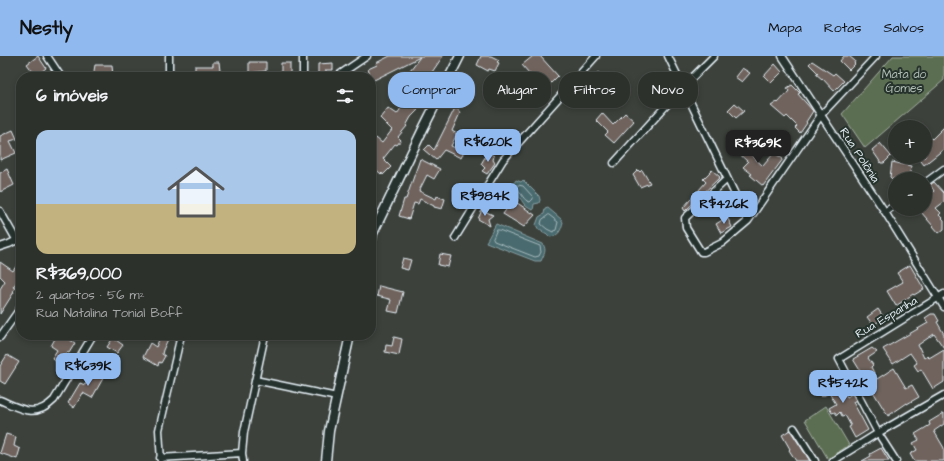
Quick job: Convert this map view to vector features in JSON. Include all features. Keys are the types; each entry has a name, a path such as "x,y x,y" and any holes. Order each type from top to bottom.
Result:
{"main road":[{"path":"376,224 460,56"},
{"path":"326,461 329,431 349,340"}],"street":[{"path":"47,56 57,72"},
{"path":"169,56 169,72"},
{"path":"303,56 303,72"},
{"path":"343,72 367,56"},
{"path":"455,238 503,160 596,56"},
{"path":"668,56 676,72"},
{"path":"698,72 714,56"},
{"name":"Rua Polônia","path":"782,56 941,296 944,307"},
{"path":"727,178 685,218 686,228 701,252 722,243 748,221 821,115 876,56"},
{"path":"614,163 664,108"},
{"path":"693,108 748,221"},
{"path":"932,177 944,168"},
{"path":"0,211 16,235"},
{"path":"0,247 16,240"},
{"name":"Rua Espanha","path":"878,433 839,359 941,296"},
{"path":"0,337 16,314"},
{"path":"0,400 27,411 37,411 46,408 54,400 90,340"},
{"path":"180,340 159,430 160,460 242,453"},
{"path":"243,461 242,453 244,432 264,340"},
{"path":"255,380 337,397"},
{"path":"833,461 944,394"},
{"path":"794,428 815,461"},
{"path":"878,433 896,461"}],"green space":[{"name":"Mata do Gomes","path":"893,56 944,56 944,80 898,120 888,120 888,128 865,148 842,114"},
{"path":"826,406 849,445 828,459 805,420"}],"water":[{"path":"516,180 521,182 523,180 539,196 539,203 534,204 533,210 525,205 516,193 511,191"},
{"path":"548,208 563,222 559,232 550,237 546,233 543,233 542,230 539,230 536,225 539,217 544,214 545,209"},
{"path":"496,224 543,244 545,251 541,261 535,261 486,242"}],"building":[{"path":"38,56 46,68 41,72 33,72 27,64"},
{"path":"390,56 443,56 432,72 409,72 420,57 376,79 376,72 369,72 368,69 377,65 376,63"},
{"path":"481,56 491,56 499,60 495,71 489,69 488,71 477,65"},
{"path":"533,56 540,56 558,76 551,83 551,72 528,72 522,65"},
{"path":"844,56 849,56 855,61 855,64 849,70 840,61"},
{"path":"812,61 833,75 835,73 844,81 834,91 822,78 816,74 818,73 809,64"},
{"path":"213,62 219,62 220,71 195,72 195,66 213,66"},
{"path":"249,62 266,62 266,71 249,72"},
{"path":"281,63 290,63 290,72 281,72"},
{"path":"333,63 333,70 318,72 318,64"},
{"path":"775,64 782,72 771,83 764,76"},
{"path":"95,65 112,65 113,72 94,71"},
{"path":"742,68 750,73 742,82 735,77"},
{"path":"792,85 813,111 800,133 795,128 797,126 787,116 785,118 771,106 777,102 778,103 789,91 787,88"},
{"path":"735,103 744,111 736,118 728,110"},
{"path":"388,108 397,114 401,108 417,108 418,110 411,117 407,126 398,137 401,140 397,145 395,144 383,159 391,167 383,175 376,170 376,138 382,143 392,130 380,118"},
{"path":"455,108 457,108 460,113 452,131 457,134 451,146 464,152 461,158 444,150 436,160 424,150 429,145 434,150"},
{"path":"602,113 613,125 625,113 634,121 614,143 605,135 608,132 596,120"},
{"path":"944,127 944,149 932,159 932,139"},
{"path":"13,130 16,139 10,141 16,153 0,160 0,136"},
{"path":"739,142 748,146 746,147 749,150 748,152 763,166 774,153 783,159 763,186 743,167 748,162 733,148"},
{"path":"880,143 888,152 888,159 884,163 881,163 872,150"},
{"path":"488,152 494,156 493,160 495,163 487,174 482,171 485,168 481,164"},
{"path":"420,159 440,169 434,179 427,175 419,191 436,199 437,196 445,199 442,209 434,207 420,199 418,204 414,203 409,219 399,216"},
{"path":"892,164 911,166 910,172 891,172"},
{"path":"7,169 14,185 0,192 0,173"},
{"path":"638,170 640,172 642,170 650,183 640,187 633,175"},
{"path":"712,170 720,177 685,211 683,208 706,182 703,179"},
{"path":"934,182 944,193 944,202 936,208 941,213 939,215 944,220 944,229 939,233 924,216 932,216 932,193 934,191 932,184"},
{"path":"513,200 535,215 524,227 503,214"},
{"path":"482,210 493,215 488,219 490,226 478,219"},
{"path":"727,217 732,227 721,233 716,224"},
{"path":"440,254 451,256 448,267 438,265"},
{"path":"403,258 411,260 408,270 400,268"},
{"path":"0,262 13,271 16,266 16,283 13,287 15,288 13,291 14,292 0,314 0,289 5,281 0,276"},
{"path":"910,265 924,289 914,295 913,294 896,306 887,291 903,282 897,273"},
{"path":"379,286 403,292 398,313 388,311 391,300 377,296"},
{"path":"878,309 884,318 873,325 867,317"},
{"path":"931,314 935,314 939,321 937,322 944,334 944,348 934,334 918,345 924,358 927,356 929,358 944,349 944,382 933,389 921,369 918,371 914,365 917,363 910,353 893,364 883,349 928,323 925,318"},
{"path":"394,337 402,339 399,355 385,352 386,345 392,346"},
{"path":"54,340 70,340 75,343 69,353 67,352 59,364 52,358 57,350 51,346"},
{"path":"112,340 116,340 123,345 117,353 107,347"},
{"path":"159,340 168,340 162,354 165,356 161,363 159,362 158,366 143,357 150,343 156,347"},
{"path":"872,348 877,352 868,358 873,365 871,367 877,379 894,368 906,388 912,385 919,397 888,416 853,359"},
{"path":"7,355 19,362 5,384 0,381 0,366"},
{"path":"96,366 106,373 92,398 83,393 74,408 68,403 80,383 85,385"},
{"path":"834,372 847,397 852,394 856,400 853,402 868,430 855,438 845,415 842,416 840,412 837,415 835,412 832,413 829,408 836,404 829,393 821,397 816,389 825,380 824,378"},
{"path":"944,413 944,424 934,431 944,448 944,461 914,461 910,454 917,450 913,443 919,440 915,434 930,425 929,422"},
{"path":"790,430 810,461 796,461 782,435"},
{"path":"6,434 16,437 14,446 20,449 17,459 0,453"},
{"path":"881,448 889,461 862,461 871,456 870,454"}]}
